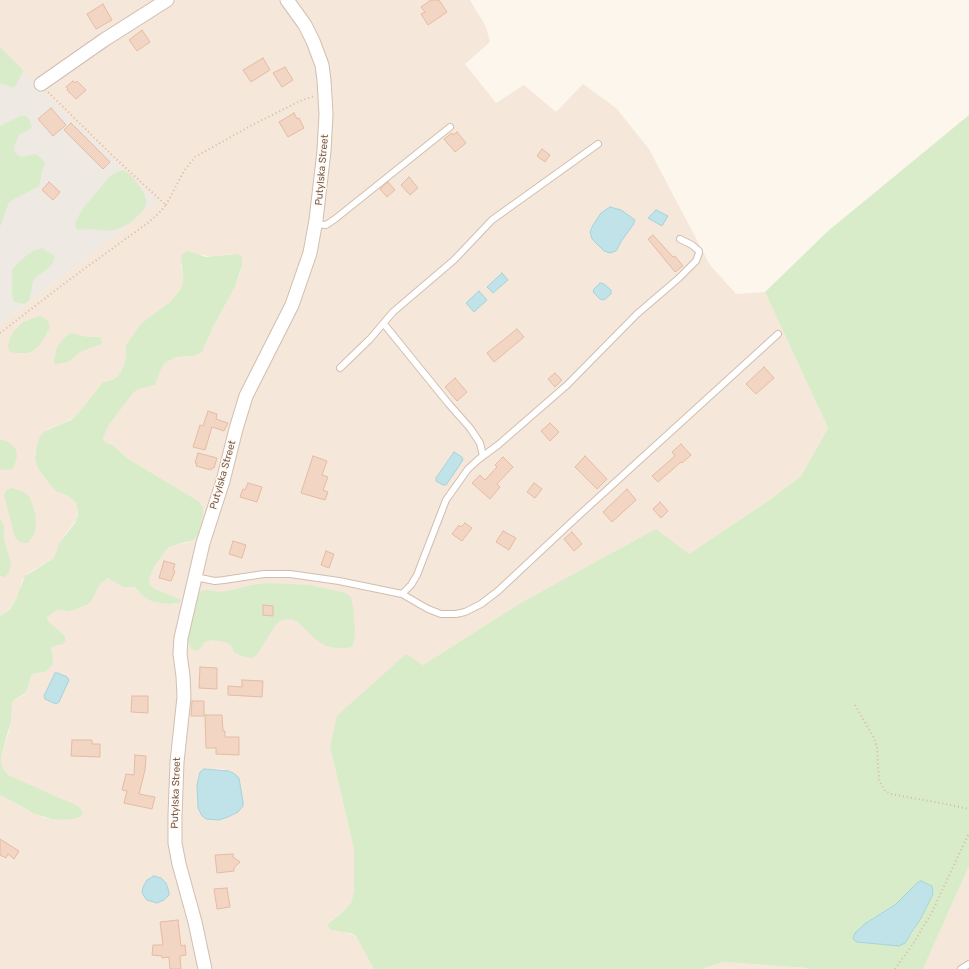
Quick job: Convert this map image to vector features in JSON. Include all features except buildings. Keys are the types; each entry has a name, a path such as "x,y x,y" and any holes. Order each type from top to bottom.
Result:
{"street":[{"path":"41,84 104,40 167,0"},
{"name":"Putylska Street","path":"205,969 193,915 179,864 174,826 177,762 184,697 180,654 181,638 203,543 223,481 246,396 292,305 310,253 316,224 323,168 326,92 322,65 314,41 306,25 287,0"}],"lane":[{"path":"316,224 326,225 335,219 450,127"},
{"path":"340,368 401,305 454,260 492,220 598,144"},
{"path":"402,594 411,585 417,575 448,495 468,469 567,385 637,314 691,266 698,257 699,251 692,245 680,240"},
{"path":"384,324 443,398 470,428 480,443 483,456"},
{"path":"195,577 215,581 264,574 290,574 338,581 402,594 428,609 442,614 456,614 465,612 481,604 498,591 778,334"},
{"path":"961,969 969,964"}],"path":[{"path":"41,84 116,159 166,205"},
{"path":"0,333 68,280 149,222 166,205 184,171 195,157 203,151 300,101 326,92"},
{"path":"855,705 874,738 877,748 879,780 885,791 891,794 969,809"},
{"path":"895,969 913,944 931,914 969,833"}],"shaded area":[{"path":"0,0 470,0 486,27 490,42 465,64 496,103 524,85 556,112 583,84 616,108 649,149 710,265 736,294 765,292 828,428 801,476 768,501 689,554 519,604 423,665 330,747 354,849 354,891 351,903 343,912 331,921 345,932 358,938 374,969 0,969 0,795 45,818 61,820 80,817 65,800 22,782 10,776 4,770 1,757 9,731 12,702 26,694 32,674 41,673 51,652 51,647 60,645 66,641 66,637 48,621 47,617 57,610 69,611 89,604 100,584 105,579 110,578 123,587 135,587 170,604 179,603 179,599 153,588 149,579 154,567 168,548 178,544 187,543 196,537 203,517 203,507 128,459 114,446 105,442 103,438 109,425 134,392 139,389 155,385 165,363 176,357 193,356 204,348 213,327 235,287 241,271 242,258 230,254 211,257 202,255 181,265 183,276 182,287 170,302 134,333 126,345 125,363 118,376 112,380 103,382 74,417 48,429 39,438 35,453 38,469 56,491 68,496 76,503 78,510 77,519 64,536 54,558 28,573 22,581 19,593 10,608 0,616 0,324 85,259 156,201 0,51","holes":["204,769 223,769 235,774 239,778 240,810 231,816 219,820 204,818 198,808 197,785 200,772"]},
{"path":"0,51 157,201 85,259 0,324"},
{"path":"969,866 969,969 923,969"},
{"path":"723,962 807,968 807,969 702,969"}],"green space":[{"path":"0,47 22,69 23,72 14,88 0,83"},
{"path":"969,115 969,866 923,969 807,969 723,962 702,969 374,969 356,936 350,933 331,930 328,926 329,923 343,912 351,903 354,891 354,849 330,747 337,716 406,654 423,665 519,604 656,529 689,554 768,501 801,476 828,428 765,292 828,231","holes":["920,882 924,882 932,886 933,894 912,934 899,946 857,942 855,933 858,930 873,918 900,901"]},
{"path":"20,116 26,116 32,126 30,129 19,135 14,146 15,153 21,157 36,154 45,164 39,186 9,202 0,227 0,126"},
{"path":"122,170 131,175 144,193 147,202 143,211 130,223 109,231 76,229 75,223 82,210 110,176"},
{"path":"42,248 53,255 55,258 53,262 50,267 33,281 28,302 24,304 14,302 12,295 12,270 26,256 35,250"},
{"path":"188,251 206,257 236,254 242,256 242,266 235,287 213,327 202,352 193,356 176,357 165,363 155,385 139,389 134,392 109,425 103,438 105,442 114,446 128,459 198,501 203,507 203,517 195,539 168,548 154,567 149,579 153,588 179,599 181,601 179,603 170,604 153,602 143,596 135,587 123,587 108,578 100,584 89,604 69,611 57,610 47,617 48,621 65,636 66,641 63,644 51,647 53,661 52,665 45,672 32,674 26,693 12,702 11,721 1,762 4,770 10,776 76,805 80,808 83,814 80,817 73,819 51,819 35,814 0,795 0,616 10,609 16,599 25,576 54,558 60,542 75,523 78,516 76,503 68,496 56,491 38,469 35,459 36,449 39,438 45,431 71,420 103,382 112,380 118,376 125,363 126,345 134,333 142,323 170,302 182,287 183,276 181,257 182,254"},
{"path":"40,316 48,321 50,327 38,347 31,352 26,353 15,353 9,351 8,345 14,331 23,322"},
{"path":"71,333 88,337 99,337 101,338 102,343 80,352 68,362 54,363 57,347 65,337"},
{"path":"0,439 8,442 16,449 17,456 12,469 0,470"},
{"path":"12,488 27,494 30,498 35,513 35,533 28,543 23,543 15,537 4,495 6,490"},
{"path":"0,518 4,527 4,540 11,563 9,573 5,577 0,576"},
{"path":"267,583 310,585 345,593 351,597 355,631 353,646 348,648 335,648 326,646 314,638 298,622 291,619 281,620 275,626 256,656 251,658 234,652 231,645 225,642 212,640 205,642 199,650 195,651 191,648 187,639 197,596 201,591 207,590 221,592"}],"water":[{"path":"610,207 621,210 635,220 616,251 610,253 604,251 592,239 590,232 601,213"},
{"path":"656,210 668,216 662,226 648,218"},
{"path":"502,273 508,280 493,293 487,287"},
{"path":"600,283 604,284 611,290 611,294 604,300 600,299 593,292"},
{"path":"479,291 487,300 474,312 466,303"},
{"path":"454,452 462,457 463,460 446,485 443,485 436,481 436,478"},
{"path":"55,673 67,677 69,680 59,702 56,704 45,699 44,696"},
{"path":"204,769 229,771 239,778 243,806 238,812 219,820 206,819 202,816 198,808 197,785 200,772"},
{"path":"154,876 161,878 166,883 169,892 169,895 164,900 157,903 147,900 142,892 147,880"},
{"path":"921,881 932,886 933,894 921,918 905,943 899,946 857,942 854,940 853,938 855,933 866,923 896,904 917,883"}]}
